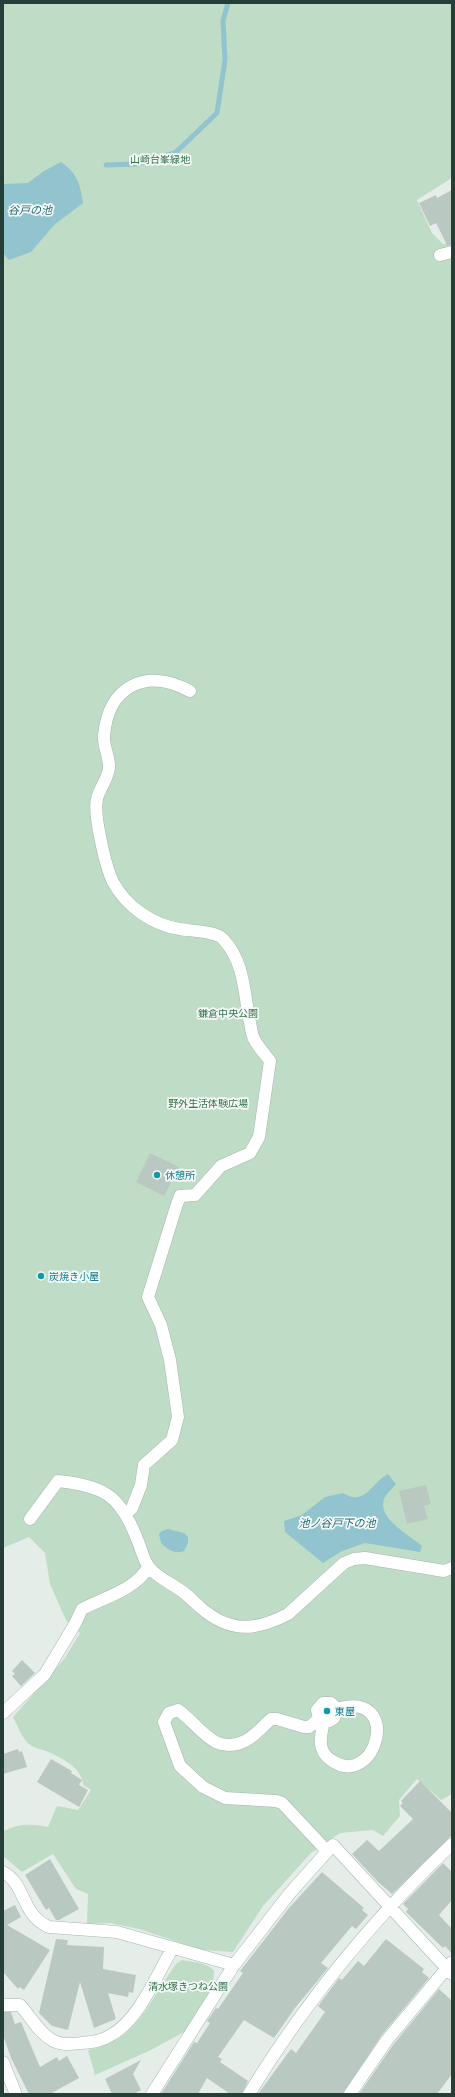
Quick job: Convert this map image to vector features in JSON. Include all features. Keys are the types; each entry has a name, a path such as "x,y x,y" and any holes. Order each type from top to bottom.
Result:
{"street":[{"path":"126,1514 132,1508 141,1485 144,1465 172,1440 178,1417 170,1360 161,1326 148,1297 155,1274 180,1196 195,1194 221,1166 250,1153 259,1137 270,1061 254,1039 240,964 222,938 204,932 166,927 150,920 122,896 113,881 95,814 96,800 109,770 104,735 109,708 118,696 134,685 151,681 181,686 190,691"},
{"path":"30,1519 58,1481 97,1488 114,1499 126,1514 148,1567 185,1593 216,1619 229,1626 244,1628 279,1619 288,1614 344,1563 354,1559 365,1558 444,1571 452,1568"},
{"path":"3,1713 45,1674 75,1624 82,1609 131,1585 145,1574 148,1567"},
{"path":"322,1720 320,1743 323,1751 328,1758 342,1767 357,1765 373,1750 378,1735 377,1724 372,1715 364,1708 354,1706 336,1709 334,1718 329,1721 322,1720 309,1727 271,1719 246,1741 229,1746 214,1743 188,1717 178,1710 170,1713 164,1722 180,1766 203,1787 225,1798 276,1801 282,1803 327,1851"},
{"path":"249,2094 301,2016 348,1955 389,1907 452,1844"},
{"path":"152,2094 234,1965 290,1893 333,1845 389,1907 450,1968 387,2040 350,2094"},
{"path":"3,1872 18,1886 26,1908 41,1924 49,1927 117,1932 172,1949 234,1965"},
{"path":"3,2005 20,2005 40,2031 53,2041 66,2045 98,2041 113,2035 130,2019 172,1949"},
{"path":"3,2062 15,2092"}],"green space":[{"name":"鎌倉中央公園","path":"3,3 452,3 452,178 417,200 432,233 443,244 452,242 452,1794 441,1800 417,1779 399,1800 400,1816 383,1836 373,1830 340,1833 311,1853 263,1906 233,1952 202,1950 139,1929 110,1923 87,1924 88,1894 76,1889 53,1854 22,1872 3,1856 3,1832 14,1827 25,1825 48,1827 57,1806 78,1810 91,1790 83,1785 79,1773 70,1764 52,1753 29,1744 22,1735 13,1717 65,1658 80,1633 66,1620 50,1584 45,1553 29,1537 3,1548"},
{"name":"清水塚きつね公園","path":"182,1960 200,1963 210,1967 214,1971 213,1986 209,1995 184,2032 151,2050 95,2075 88,2050 105,2045 119,2038 131,2029 150,2004 176,1964"}],"water":[{"name":"谷戸の池","path":"61,162 75,175 81,190 83,203 54,225 31,252 9,260 3,253 3,184 28,183 44,171"},
{"name":"池ノ谷戸下の池","path":"388,1474 396,1484 384,1499 383,1506 385,1513 396,1526 422,1546 420,1552 365,1543 342,1551 323,1563 285,1532 284,1521 302,1515 325,1497 343,1493 351,1497 362,1496"},
{"path":"168,1529 184,1533 188,1537 188,1543 184,1551 174,1552 161,1543 159,1534"}],"building":[{"path":"452,190 452,245 447,245 436,223 430,226 419,203 436,195 437,198"},
{"name":"休憩所","path":"150,1153 179,1167 164,1196 136,1182"},
{"path":"426,1485 431,1504 424,1506 428,1519 407,1524 399,1491"},
{"path":"22,1660 35,1673 21,1686 12,1676 15,1674 12,1671"},
{"path":"18,1749 19,1752 22,1751 27,1767 3,1774 3,1754"},
{"path":"51,1759 72,1771 71,1773 82,1780 79,1785 88,1790 79,1807 37,1782"},
{"path":"420,1781 452,1813 452,1835 392,1894 378,1882 352,1854 367,1840 379,1851 413,1819 400,1806 403,1803 401,1801"},
{"path":"50,1859 79,1909 59,1920 56,1920 49,1908 46,1910 25,1875"},
{"path":"443,1863 452,1872 452,1900 439,1915 452,1929 452,1954 445,1946 443,1948 406,1912 408,1909 403,1904"},
{"path":"322,1872 364,1908 362,1910 368,1915 356,1929 352,1926 321,1963 328,1968 295,2008 274,2038 244,2020 218,2057 222,2059 220,2062 248,2081 242,2094 230,2094 207,2078 198,2094 161,2094 194,2042 197,2043 210,2023 207,2021 216,2008 218,2009 243,1973 240,1971 289,1908"},
{"path":"15,1905 21,1917 7,1925 50,1950 24,1990 20,1987 18,1989 3,1972 3,1911"},
{"path":"56,1939 68,1940 67,1945 104,1947 103,1969 136,1975 133,1993 129,1992 128,1997 108,1993 116,2019 94,2028 80,1982 68,2030 52,2026 39,2013"},
{"path":"386,1939 424,1969 422,1972 429,1978 381,2036 343,2094 258,2094 291,2049 296,2053 325,2012 318,2006 339,1978 342,1980 358,1961 364,1966"},
{"path":"439,1989 452,2001 452,2074 437,2094 359,2094 393,2045"},
{"path":"3,2012 11,2012 15,2024 21,2022 40,2067 57,2057 59,2061 67,2056 79,2078 50,2094 29,2094 11,2058 3,2035"},
{"path":"141,2060 133,2074 141,2090 134,2094 112,2094 105,2079"}],"waterway":[{"path":"106,165 136,164 175,153 217,113 225,60 223,21 228,3"}],"place":[{"name":"休憩所","path":"157,1175"},
{"name":"炭焼き小屋","path":"41,1276"},
{"name":"東屋","path":"327,1711"}],"park label":[{"name":"山崎台峯緑地","path":"160,159"},
{"name":"野外生活体験広場","path":"208,1103"}]}
